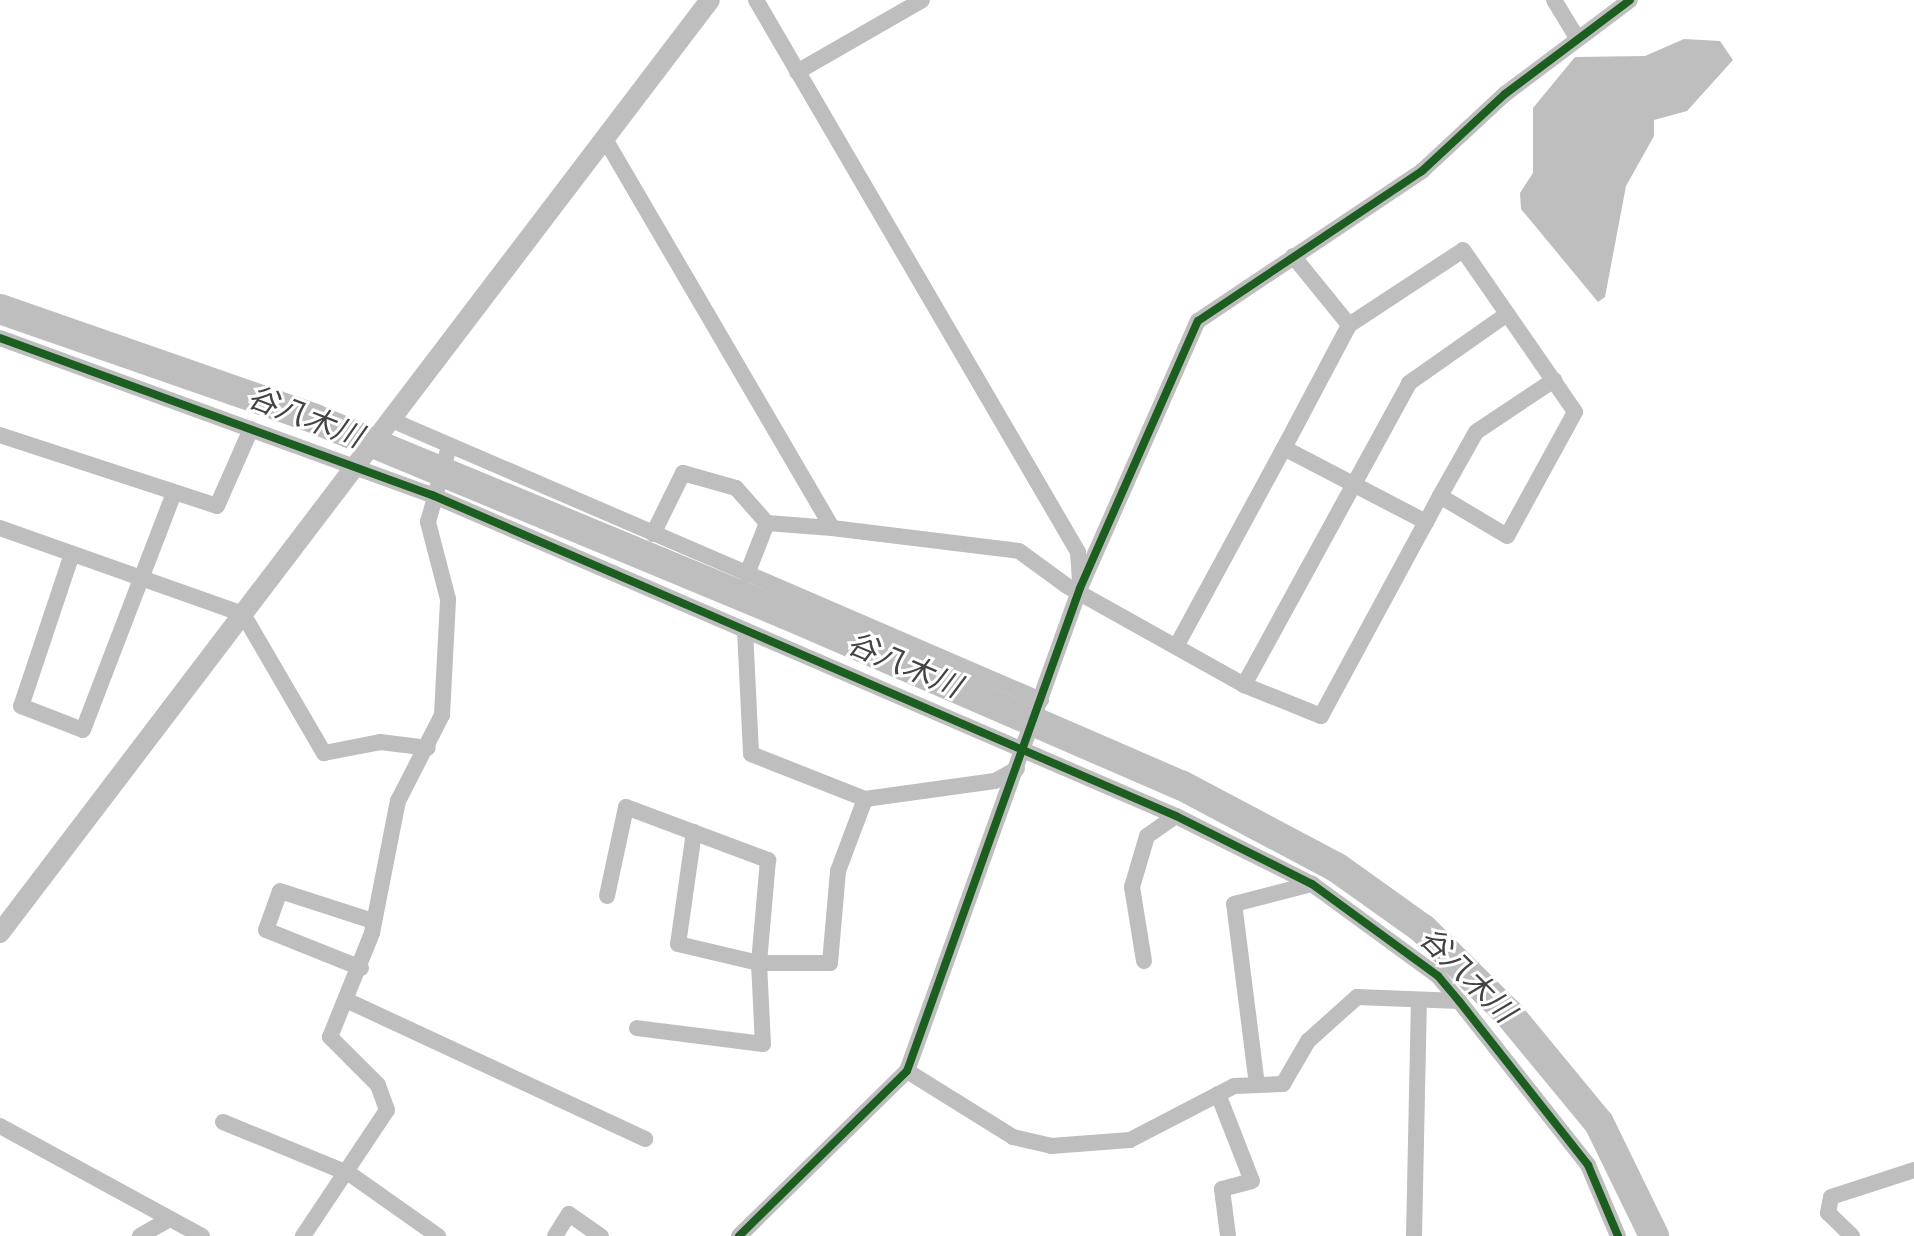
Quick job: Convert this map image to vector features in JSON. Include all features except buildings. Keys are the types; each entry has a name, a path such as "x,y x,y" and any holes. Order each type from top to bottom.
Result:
{"street":[{"path":"0,933 710,0"},
{"path":"756,0 1078,552 1080,588"},
{"path":"797,72 922,0"},
{"path":"1554,0 1576,36"},
{"path":"739,1236 907,1071 1080,588 1198,321 1422,171 1576,36 1630,0"},
{"path":"605,139 832,528"},
{"path":"1177,645 1349,325 1463,250 1575,412 1507,536 1440,496"},
{"path":"1293,256 1349,325"},
{"path":"1244,685 1409,383 1507,314"},
{"path":"0,338 432,495 1176,816 1312,884 1438,976 1588,1165 1618,1236"},
{"path":"653,534 683,473 736,488 767,523 1019,551 1244,685 1321,716 1476,432 1554,380"},
{"path":"389,419 1041,700"},
{"path":"0,435 217,506 251,429"},
{"path":"303,1236 350,1174 387,1110 378,1085 330,1037 361,968 398,801 428,748 442,715 448,599 428,522 432,495 449,447"},
{"path":"1284,448 1426,522"},
{"path":"72,554 21,706 83,730 174,493"},
{"path":"747,574 767,523"},
{"path":"1,532 243,614 324,753 380,742 428,748"},
{"path":"745,630 751,754 865,799 995,781 1017,769"},
{"path":"694,832 678,944 759,963 830,963 838,871 865,799"},
{"path":"607,896 626,807 768,860 759,963 763,1044 637,1028"},
{"path":"1144,961 1132,887 1147,836 1176,816"},
{"path":"1257,1085 1234,904 1312,884"},
{"path":"361,968 266,930 280,891 373,921"},
{"path":"907,1071 1013,1137 1051,1146 1130,1140 1218,1094 1257,1085 1283,1084 1308,1041 1357,997 1419,1005 1459,1001"},
{"path":"346,1000 645,1139"},
{"path":"1414,1236 1419,1005"},
{"path":"1218,1094 1252,1181 1222,1189 1228,1236"},
{"path":"223,1122 350,1174 438,1236"},
{"path":"0,1126 202,1236"},
{"path":"1852,1236 1828,1213 1831,1197 1914,1170"},
{"path":"555,1236 569,1214 601,1236"},
{"path":"140,1236 169,1219"}],"shaded area":[{"path":"1684,39 1720,41 1733,60 1687,111 1654,120 1654,136 1626,186 1605,297 1598,302 1521,209 1520,193 1533,173 1533,108 1575,57 1645,56"}],"waterway":[{"name":"谷八木川","path":"0,309 315,419 785,614 1181,785 1336,867 1423,929 1509,1014 1599,1123 1654,1236"}],"cycle path":[{"path":"739,1236 907,1071 1080,588 1198,321 1422,171 1505,94 1630,0"},
{"path":"0,338 432,495 1176,816 1312,884 1438,976 1588,1165 1618,1236"}]}
